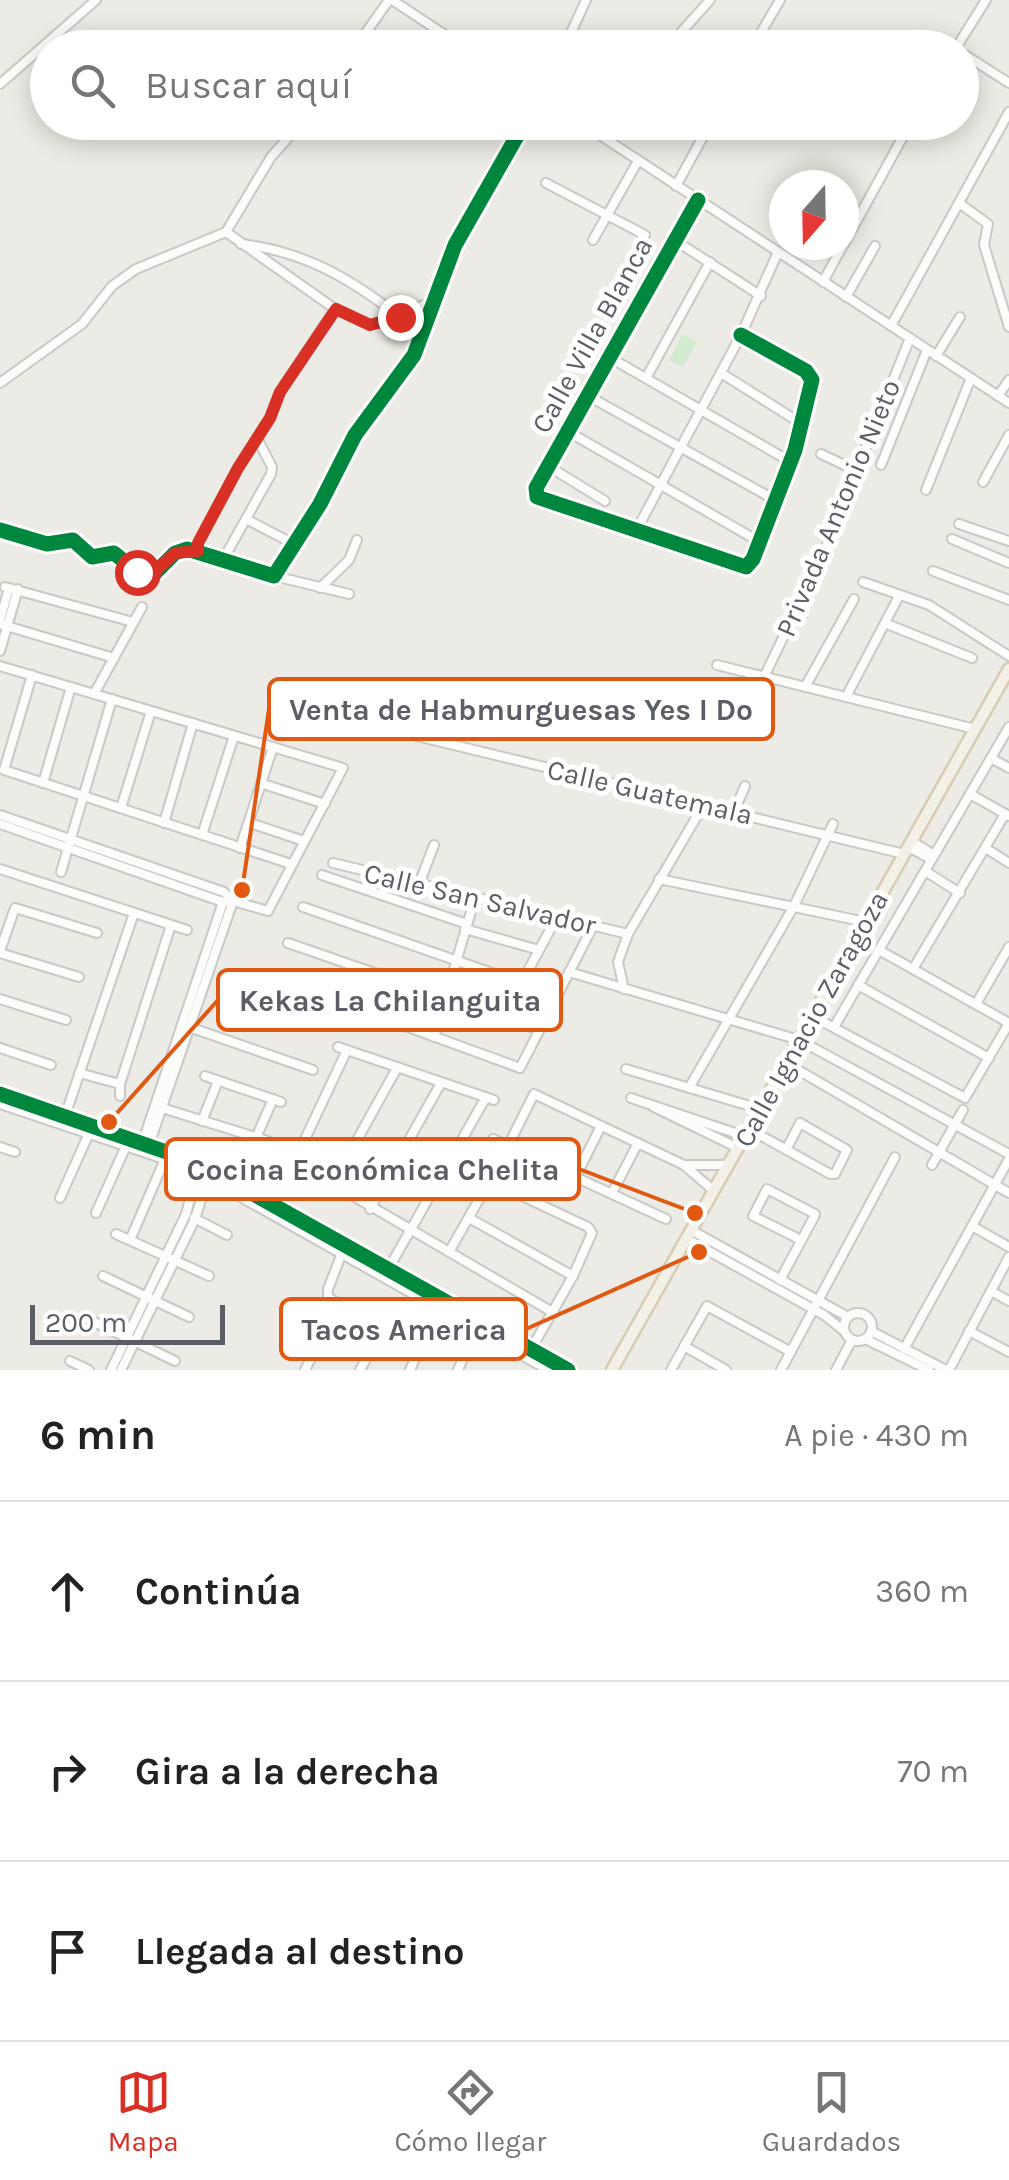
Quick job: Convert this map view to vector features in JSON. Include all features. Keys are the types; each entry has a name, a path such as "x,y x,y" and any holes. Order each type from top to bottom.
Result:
{"main road":[{"name":"Calle Ignacio Zaragoza","path":"612,1370 1009,668"}],"street":[{"path":"62,30 96,0"},
{"path":"368,30 390,0 437,30"},
{"path":"572,30 586,0"},
{"path":"683,30 710,0"},
{"path":"762,30 780,0"},
{"path":"967,30 986,0"},
{"path":"0,84 30,58"},
{"path":"979,64 1009,83"},
{"path":"891,326 1009,112"},
{"path":"0,382 82,324 112,286 136,270 226,232 271,157 286,140"},
{"path":"274,576 320,504 355,435 414,355 454,245 515,140"},
{"path":"607,140 769,246"},
{"path":"676,186 702,140"},
{"path":"859,217 901,140"},
{"path":"593,240 638,160"},
{"path":"546,183 586,208 607,214 645,235"},
{"name":"Calle Villa Blanca","path":"603,519 537,497 536,488 698,200"},
{"path":"959,203 988,224 984,245 1009,327"},
{"path":"226,232 336,309 370,325 433,302"},
{"path":"674,238 761,296"},
{"path":"241,244 330,267 400,317"},
{"path":"846,297 875,246"},
{"path":"637,529 741,336 775,260"},
{"path":"790,260 1009,403"},
{"path":"823,282 835,260"},
{"path":"646,378 710,262"},
{"path":"198,551 198,543 280,392 336,309"},
{"path":"936,356 960,317"},
{"path":"615,492 606,501 603,519 746,567 760,542 791,462 812,380 806,371 741,336"},
{"name":"Privada Antonio Nieto","path":"764,677 822,557 910,338"},
{"path":"881,464 927,350"},
{"path":"609,357 791,462"},
{"path":"721,373 802,424"},
{"path":"926,490 971,378"},
{"path":"998,396 1009,380"},
{"path":"590,397 776,500"},
{"path":"567,431 760,542"},
{"path":"223,560 272,466 257,438"},
{"path":"984,482 1008,441"},
{"path":"820,454 855,470"},
{"path":"548,466 606,501"},
{"path":"246,519 292,544"},
{"path":"959,524 1009,541"},
{"path":"0,530 47,544 73,540 92,556 114,553 144,574 152,574 175,553 198,551 274,576 349,594"},
{"path":"320,588 349,560 357,540"},
{"path":"952,540 1009,563"},
{"path":"934,571 1009,600"},
{"path":"863,582 929,605 1009,656"},
{"path":"0,651 11,588 132,622"},
{"path":"846,698 899,596"},
{"path":"805,687 854,599"},
{"path":"94,694 142,607"},
{"path":"2,624 114,658"},
{"path":"887,624 972,658"},
{"path":"717,665 975,729"},
{"path":"0,666 343,768 268,911 228,901"},
{"path":"32,675 4,770 290,864"},
{"path":"43,783 72,687"},
{"path":"61,872 112,699"},
{"path":"121,808 150,711"},
{"path":"164,823 193,723"},
{"path":"834,1027 1009,727"},
{"name":"Calle Guatemala","path":"396,731 829,836 908,847 933,857"},
{"path":"202,835 234,736"},
{"path":"240,848 273,747"},
{"path":"991,758 1009,768"},
{"path":"263,784 324,804"},
{"path":"734,812 745,786"},
{"path":"913,969 1007,815 970,794"},
{"path":"624,989 618,962 628,934 702,806"},
{"path":"0,815 72,844"},
{"path":"250,822 304,841"},
{"path":"0,824 224,892 228,901 144,1147"},
{"path":"689,1088 794,906 833,824"},
{"path":"419,884 434,845"},
{"path":"987,848 1009,862"},
{"name":"Calle San Salvador","path":"333,864 628,934"},
{"path":"0,869 187,930"},
{"path":"924,871 960,893"},
{"path":"322,875 539,950"},
{"path":"659,878 866,922"},
{"path":"434,1036 475,898"},
{"path":"302,907 521,983"},
{"path":"80,977 0,952 15,908 96,933"},
{"path":"64,1116 134,913"},
{"path":"503,1018 556,917"},
{"path":"120,1096 120,1084 171,925"},
{"path":"274,978 520,1068 593,926"},
{"path":"288,943 539,1030"},
{"path":"976,1004 1009,947"},
{"path":"812,1016 965,1098 1009,1023 879,950"},
{"path":"569,972 799,1040 1009,1156 904,1349"},
{"path":"858,985 988,1058"},
{"path":"0,1000 66,1020"},
{"path":"186,1026 312,1070"},
{"path":"144,1147 162,1108 186,1026"},
{"path":"0,1048 50,1065"},
{"path":"288,1173 342,1049 489,1100 386,1273"},
{"path":"786,1063 1009,1193"},
{"path":"332,1185 397,1068"},
{"path":"626,1069 760,1109"},
{"path":"79,1073 120,1084"},
{"path":"205,1076 277,1101 256,1138"},
{"path":"202,1121 218,1081"},
{"path":"370,1209 442,1083"},
{"path":"0,1094 180,1164 192,1185 190,1216"},
{"path":"509,1144 534,1094 684,1165 714,1190"},
{"path":"738,1148 713,1129 631,1096 713,1129 746,1132 834,1175 846,1154 843,1146 800,1123 786,1150"},
{"path":"0,1104 144,1147 215,1177 528,1354 568,1370"},
{"path":"162,1108 268,1141"},
{"path":"932,1165 963,1110"},
{"path":"576,1176 601,1126"},
{"path":"60,1198 90,1130"},
{"path":"493,1138 666,1219"},
{"path":"612,1193 638,1143"},
{"path":"96,1213 126,1146"},
{"path":"0,1147 15,1152"},
{"path":"781,1370 895,1157"},
{"path":"130,1240 165,1159"},
{"path":"295,1162 370,1209 554,1312"},
{"path":"684,1165 728,1165"},
{"path":"471,1172 588,1227 590,1242 574,1276 528,1354"},
{"path":"121,1370 131,1340 190,1216 205,1187 215,1177"},
{"path":"449,1252 489,1182"},
{"path":"780,1280 815,1214 767,1188 753,1216 801,1240"},
{"path":"190,1216 228,1235"},
{"path":"469,1218 574,1276"},
{"path":"972,1226 1009,1247"},
{"path":"116,1234 208,1276"},
{"path":"689,1234 816,1305 848,1317 858,1313 867,1317 868,1335"},
{"path":"305,1370 327,1326 329,1298 344,1250"},
{"path":"836,1370 852,1340 868,1335 947,1370 1009,1256"},
{"path":"732,1258 780,1280 816,1305 852,1340"},
{"path":"102,1276 189,1317"},
{"path":"991,1291 1009,1300"},
{"path":"329,1298 414,1346 418,1352 410,1370"},
{"path":"671,1370 707,1306 791,1352"},
{"path":"844,1331 848,1317"},
{"path":"88,1319 175,1361"},
{"path":"459,1370 478,1325"},
{"path":"360,1370 384,1329"},
{"path":"969,1331 1009,1352"},
{"path":"868,1335 929,1370"},
{"path":"110,1370 131,1340"},
{"path":"684,1346 726,1370"},
{"path":"528,1354 548,1370"},
{"path":"70,1361 89,1370"}],"green space":[{"path":"683,334 697,342 683,367 669,360"}],"cycle path":[{"path":"0,530 47,544 73,540 92,557 114,553 137,572 153,575 175,553 187,549 274,576 320,504 355,435 414,355 455,245 515,140"},
{"path":"698,200 536,488 537,497 746,567 753,559 795,450 812,380 806,371 741,335"},
{"path":"0,1094 198,1163 568,1370"}],"place":[{"name":"Venta de Habmurguesas Yes I Do","path":"242,890"},
{"name":"Kekas La Chilanguita","path":"109,1122"},
{"name":"Cocina Económica Chelita","path":"695,1213"},
{"name":"Tacos America","path":"699,1252"}],"route":[{"path":"137,572 152,574 175,553 198,551 198,543 270,418 280,392 336,309 370,325 400,317"}]}
